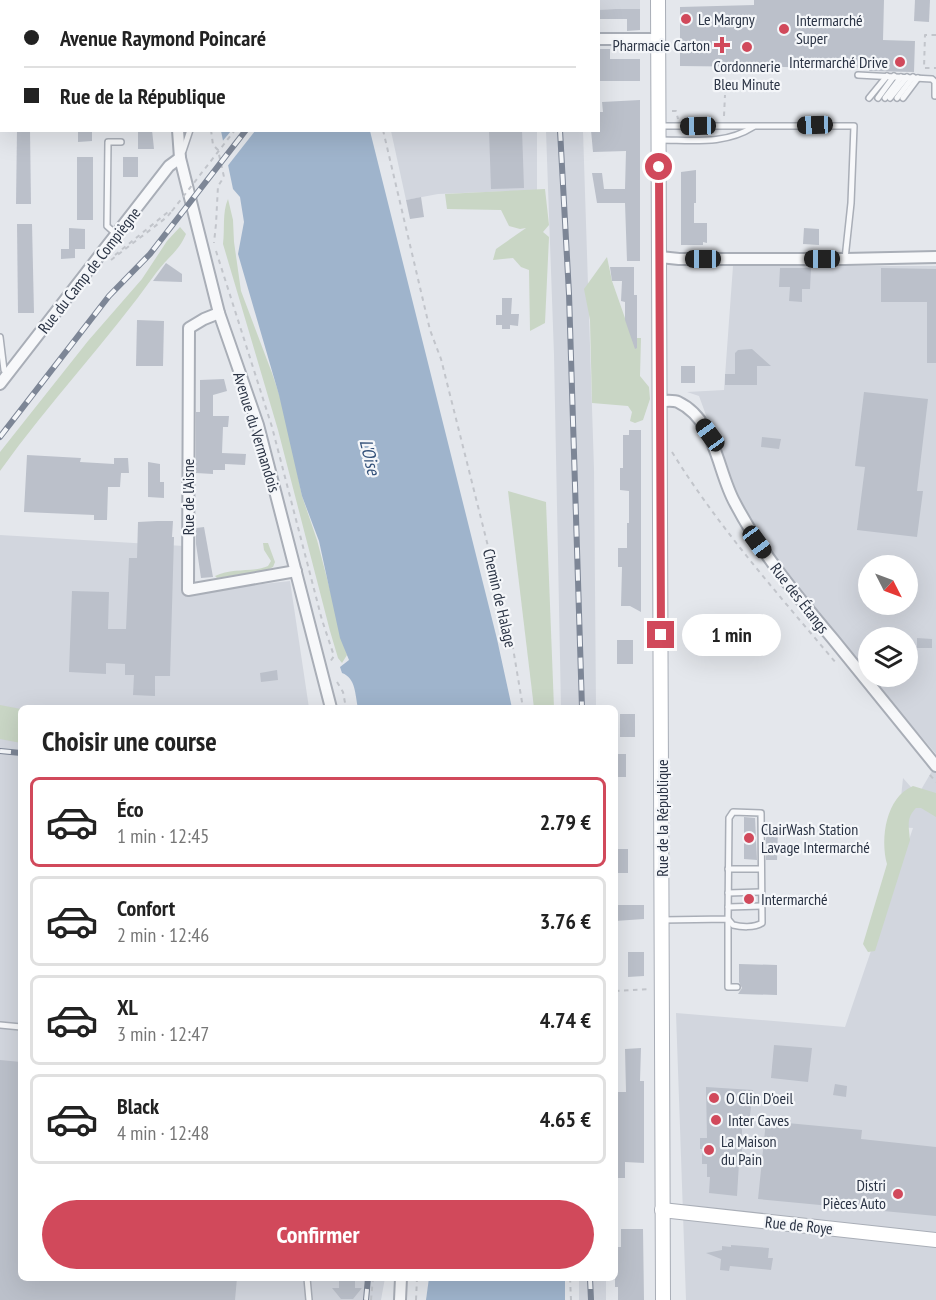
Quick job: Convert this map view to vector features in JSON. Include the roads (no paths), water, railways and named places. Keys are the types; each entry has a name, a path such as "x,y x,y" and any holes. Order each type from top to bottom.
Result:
{"main road":[{"name":"Rue de la République","path":"658,0 663,1300"},
{"name":"Rue de Roye","path":"662,1210 936,1240"}],"street":[{"path":"600,39 658,39"},
{"name":"Avenue du Vermandois","path":"178,132 180,158 219,313 258,425 330,705"},
{"name":"Rue du Camp de Compiègne","path":"0,384 169,166 180,158"},
{"path":"660,257 679,259 936,257"},
{"name":"Rue de l'Aisne","path":"219,313 189,328 188,590 296,572"},
{"name":"Rue des Étangs","path":"661,401 677,402 695,415 710,435 720,469 734,501 757,542 783,579 936,766"},
{"path":"400,1300 401,1281"}],"lane":[{"path":"858,75 932,79 935,82 936,96"},
{"path":"869,98 887,76"},
{"path":"878,98 907,77"},
{"path":"907,77 894,98 907,77"},
{"path":"659,133 735,125 753,127 854,126 851,203 845,259"},
{"path":"659,133 724,140 742,134 753,127"},
{"path":"180,158 189,132"},
{"path":"116,234 107,226 108,142 121,142"},
{"path":"0,337 4,370 8,374"},
{"path":"728,919 733,925 758,926 762,923 761,813 733,812 729,818 728,869 728,893 728,907 728,919 728,987 737,987"},
{"path":"728,869 761,869"},
{"path":"728,893 761,892"},
{"path":"728,907 762,906"},
{"path":"662,920 728,919"},
{"path":"0,1025 18,1027"},
{"path":"307,1281 309,1300"}],"water":[{"name":"L'Oise","path":"221,132 370,132 497,639 511,705 357,705 352,683 347,675 342,673 340,667 349,660 340,638 319,541 302,496 279,395 238,254 244,222 240,197 233,189"},
{"path":"429,1281 565,1281 565,1300 426,1300"}],"railway":[{"path":"0,437 109,296 150,254 244,132"},
{"path":"560,132 569,294 582,705"},
{"path":"0,751 18,753"},
{"path":"366,1300 368,1281"},
{"path":"590,1281 591,1300"}],"place":[{"name":"Le Margny","path":"686,19"},
{"name":"Intermarché Super","path":"784,29"},
{"name":"Pharmacie Carton","path":"722,45"},
{"name":"Cordonnerie Bleu Minute","path":"747,47"},
{"name":"Intermarché Drive","path":"900,62"},
{"name":"ClairWash Station Lavage Intermarché","path":"749,838"},
{"name":"Intermarché","path":"749,899"},
{"name":"O Clin D'oeil","path":"714,1098"},
{"name":"Inter Caves","path":"716,1120"},
{"name":"La Maison du Pain","path":"709,1150"},
{"name":"Distri Pièces Auto","path":"898,1194"}]}
